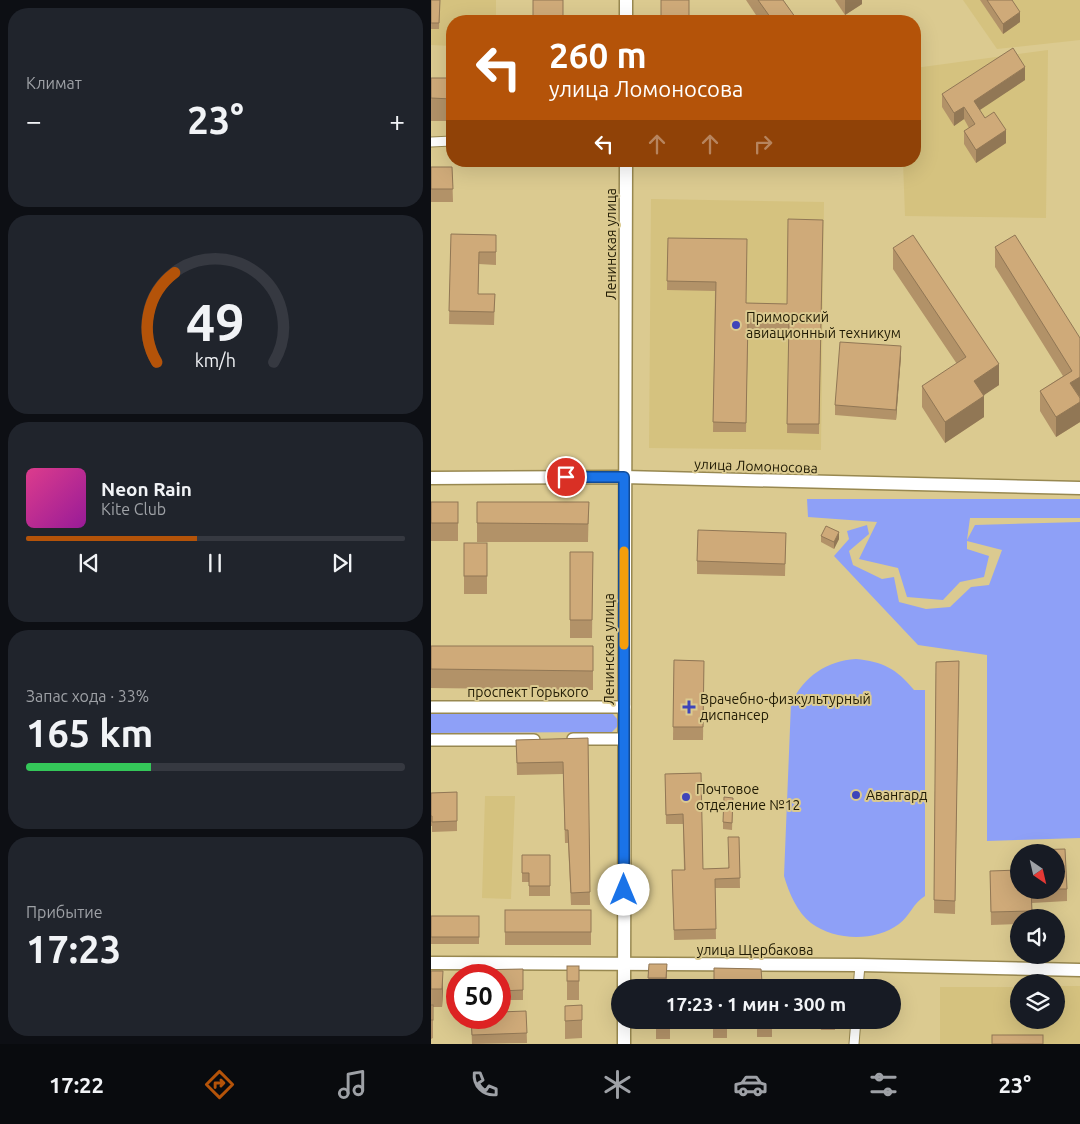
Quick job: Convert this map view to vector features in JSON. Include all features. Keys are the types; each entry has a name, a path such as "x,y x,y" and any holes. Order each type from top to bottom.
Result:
{"main road":[{"path":"626,0 626,15"},
{"name":"Ленинская улица","path":"624,979 626,167"},
{"name":"улица Ломоносова","path":"431,478 624,477 1080,488"},
{"name":"улица Щербакова","path":"431,963 860,965 1080,970"},
{"path":"624,1029 624,1044"}],"street":[{"path":"431,142 446,141"},
{"name":"проспект Горького","path":"431,707 625,707"},
{"path":"431,740 624,739"},
{"path":"859,979 860,965"},
{"path":"854,1044 855,1029"}],"shaded area":[{"path":"431,0 496,0 496,15 446,15 446,46 431,45"},
{"path":"963,0 1080,0 1080,40 997,49"},
{"path":"1048,50 1046,218 905,216 903,167 921,167 921,67"},
{"name":"Приморский авиационный техникум","path":"651,199 824,202 821,450 649,448"},
{"path":"807,499 1080,499 1080,518 970,518 967,540 975,525 1080,522 1080,838 987,841 987,655 918,645 834,556 849,539 847,531 867,525 869,534 849,551 853,565 882,579 894,577 899,602 926,609 950,607 971,587 989,585 1002,550 967,541 967,549 989,556 984,577 960,582 943,600 907,597 898,568 859,559 877,522 808,517"},
{"name":"Авангард","path":"856,659 888,667 901,676 914,690 925,690 925,896 917,902 903,921 889,930 878,934 855,937 831,933 806,919 794,902 784,876 791,703 803,685 817,672 835,663"},
{"path":"431,713 612,713 618,720 618,726 612,732 431,733"},
{"path":"485,796 515,796 511,899 482,898"},
{"path":"1065,986 1080,986 1080,1044 940,1044 940,987 1010,987 1010,1029 1065,1029"}],"building":[{"path":"431,0 440,0 439,23 431,23"},
{"path":"533,0 563,0 563,15 533,15"},
{"path":"661,0 689,0 689,15 661,15"},
{"path":"758,0 783,0 794,15 769,15"},
{"path":"987,0 1012,0 1020,12 1003,24"},
{"path":"1013,48 1025,67 974,101 985,118 994,112 1006,130 976,150 964,131 975,124 964,107 954,113 942,94"},
{"path":"431,78 446,78 446,99 431,98"},
{"path":"431,167 452,167 453,189 431,189"},
{"path":"788,219 823,220 819,424 787,424 789,320 748,319 746,423 713,422 716,282 667,281 668,238 747,239 746,303 787,304"},
{"path":"451,234 496,235 496,252 479,252 478,294 495,294 494,312 449,311"},
{"path":"913,235 999,364 974,381 984,396 945,422 922,386 966,357 893,248"},
{"path":"1015,235 1080,338 1080,377 1070,383 1080,398 1080,402 1056,417 1040,391 1072,371 995,247"},
{"path":"840,342 901,346 896,410 835,405"},
{"path":"431,502 458,502 458,523 431,523"},
{"path":"477,502 589,502 588,524 477,523"},
{"path":"826,526 839,532 834,542 821,536"},
{"path":"698,530 786,533 785,564 697,561"},
{"path":"464,543 487,543 487,576 464,576"},
{"path":"570,552 593,552 592,620 570,620"},
{"path":"431,646 593,646 593,671 431,669"},
{"name":"Врачебно-физкультурный диспансер","path":"674,660 704,661 703,727 673,727"},
{"path":"959,661 955,901 934,900 936,662"},
{"path":"588,738 590,892 571,893 568,830 565,830 563,762 517,763 516,740"},
{"path":"701,773 703,869 729,868 728,837 739,837 740,878 715,879 716,929 674,930 672,870 685,870 683,814 666,815 665,774"},
{"path":"457,792 457,821 432,822 431,793"},
{"path":"724,797 733,798 732,823 723,822"},
{"path":"1065,849 1067,889 1065,889"},
{"path":"522,855 550,855 550,886 529,886 529,873 522,873"},
{"path":"1010,870 1010,899 1031,899 1032,909 1010,909 1010,912 991,912 990,871"},
{"path":"505,910 591,910 591,932 505,932"},
{"path":"431,916 479,916 479,937 431,937"},
{"path":"649,964 667,964 666,978 648,978"},
{"path":"567,966 579,966 579,981 567,981"},
{"path":"714,968 761,969 762,979 714,979"},
{"path":"511,969 523,969 523,990 511,991"},
{"path":"431,971 443,971 442,989 431,989"},
{"path":"431,1005 433,1005 433,1020 431,1020"},
{"path":"582,1005 582,1020 565,1021 565,1006"},
{"path":"526,1011 527,1033 472,1035 472,1029 511,1029 511,1012"},
{"path":"992,1035 1043,1035 1043,1044 992,1044"}],"slow traffic":[{"path":"624,551 624,645"}],"place":[{"name":"Приморский авиационный техникум","path":"736,325"},
{"name":"Врачебно-физкультурный диспансер","path":"689,707"},
{"name":"Авангард","path":"856,795"},
{"name":"Почтовое отделение №12","path":"686,797"}],"route":[{"path":"566,477 624,477 624,890"}]}
